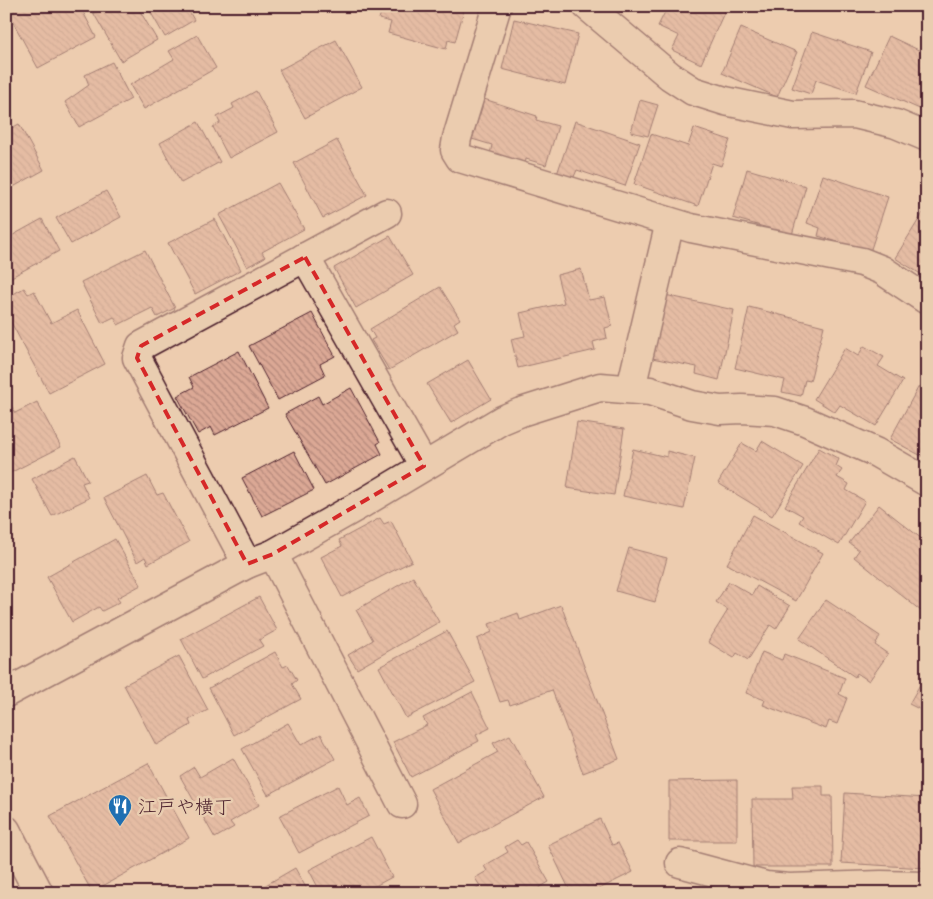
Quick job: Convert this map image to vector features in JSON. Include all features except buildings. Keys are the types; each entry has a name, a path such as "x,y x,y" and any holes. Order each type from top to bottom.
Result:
{"street":[{"path":"498,6 457,138 455,150 460,158 670,222 726,236 862,262 882,270 927,300"},
{"path":"586,6 670,76 693,91 725,102 793,115 854,114 896,124 927,137"},
{"path":"247,564 137,358 141,346 387,213"},
{"path":"632,388 670,222"},
{"path":"305,257 424,466"},
{"path":"6,693 247,564 273,554 502,420 521,412 600,387 632,388 650,391 692,405 720,410 775,411 805,420 874,452 927,482"},
{"path":"273,554 402,804"},
{"path":"6,830 40,893"},
{"path":"680,864 766,886 789,888 881,884 924,886"}],"highlighted area":[{"path":"305,257 424,466 273,554 247,564 137,358 141,346"}],"place":[{"name":"江戸や横丁","path":"120,827"}]}
